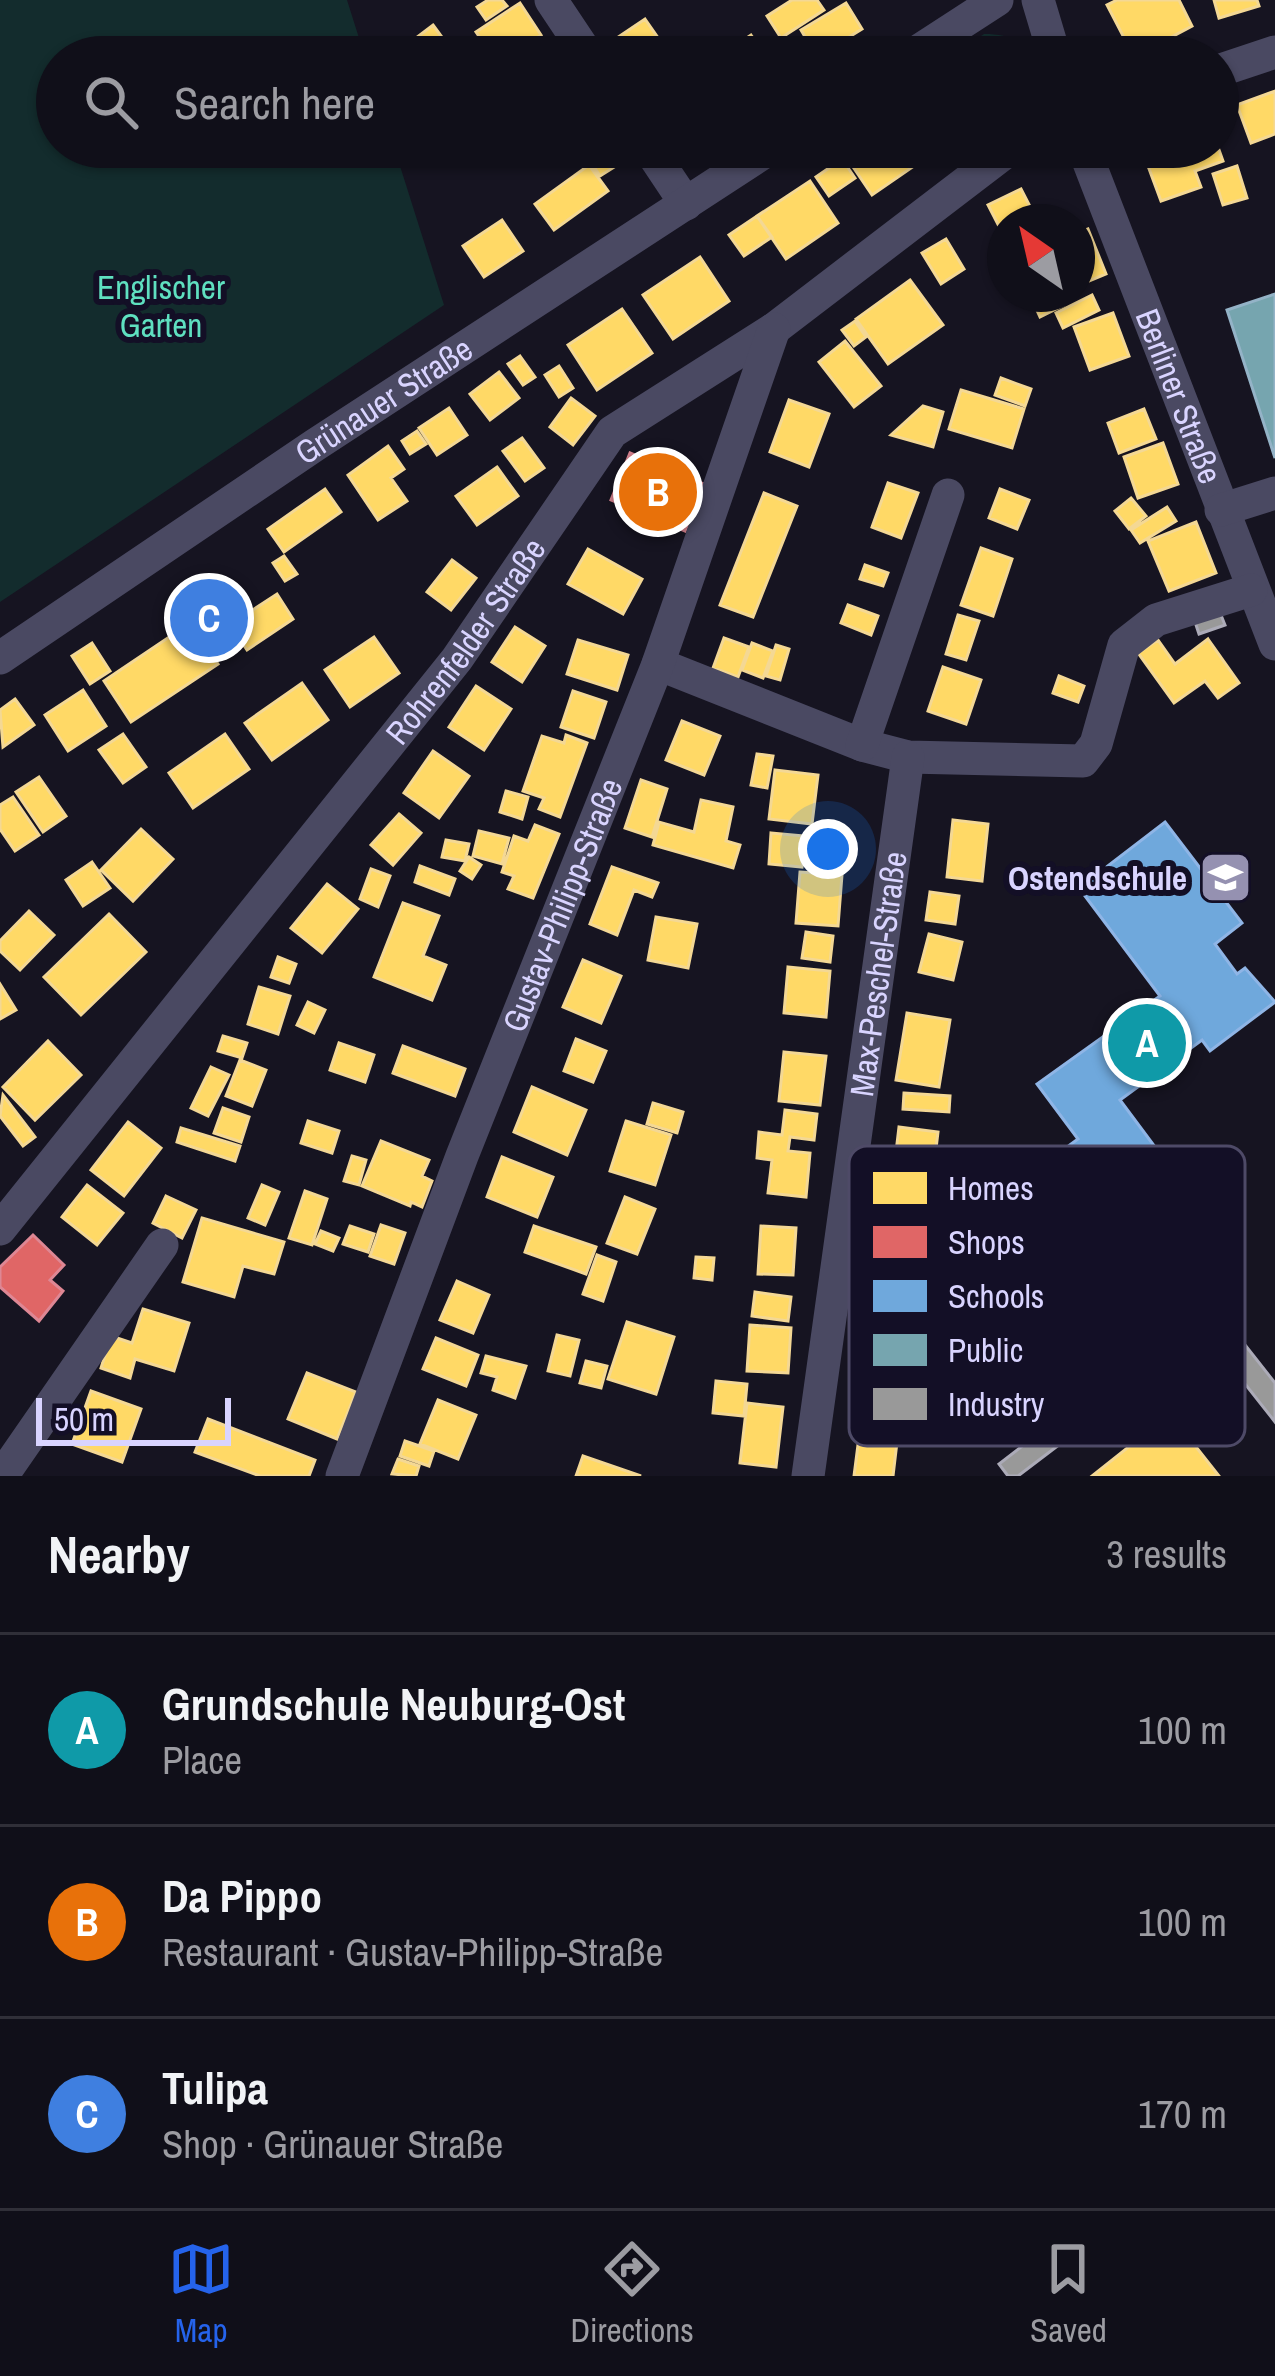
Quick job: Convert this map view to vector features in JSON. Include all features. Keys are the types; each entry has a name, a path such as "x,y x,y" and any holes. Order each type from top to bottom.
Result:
{"street":[{"path":"551,0 575,36"},
{"path":"942,36 998,0"},
{"path":"1038,0 1049,36"},
{"path":"1239,64 1275,52"},
{"path":"662,168 686,204"},
{"name":"Grünauer Straße","path":"0,658 315,445 740,168"},
{"name":"Rohrenfelder Straße","path":"0,1229 458,659 612,432 774,329 985,168"},
{"name":"Berliner Straße","path":"1091,168 1275,644"},
{"name":"Gustav-Philipp-Straße","path":"342,1476 462,1156 658,664 774,329"},
{"path":"1221,510 1275,493"},
{"path":"862,745 948,495"},
{"path":"658,664 862,745 908,758 1083,761 1096,744 1124,645 1156,620 1251,590"},
{"name":"Max-Peschel-Straße","path":"854,1146 908,758"},
{"name":"Max-Peschel-Straße","path":"808,1476 849,1182"},
{"path":"2,1476 162,1245"}],"green space":[{"name":"Englischer Garten","path":"0,0 347,0 358,36 36,36 36,168 401,168 444,305 0,602"}],"building: Homes":[{"path":"488,0 502,0 507,6 486,20 477,7"},
{"path":"792,0 817,0 824,10 784,36 767,16"},
{"path":"1117,0 1179,0 1192,26 1173,36 1123,36 1107,5"},
{"path":"1214,0 1257,0 1259,6 1219,18"},
{"path":"520,3 541,35 479,36 476,32"},
{"path":"846,3 862,29 851,36 805,36 801,30"},
{"path":"645,19 657,36 620,36"},
{"path":"433,25 441,36 418,36"},
{"path":"1275,91 1275,134 1251,143 1239,104"},
{"path":"585,168 591,168 608,191 554,230 535,204"},
{"path":"829,168 848,168 855,178 829,196 816,177"},
{"path":"854,168 911,168 872,195"},
{"path":"1149,168 1203,168 1195,171 1201,187 1161,201"},
{"path":"1238,168 1247,198 1223,205 1213,174"},
{"path":"810,181 838,223 786,259 757,216"},
{"path":"1021,189 1029,204 990,204"},
{"path":"757,216 772,237 744,256 729,235"},
{"path":"502,220 523,251 484,277 463,246"},
{"path":"946,239 964,269 941,284 922,253"},
{"path":"1095,246 1106,274 1095,279"},
{"path":"700,257 729,301 673,339 643,295"},
{"path":"910,280 943,325 888,364 856,319"},
{"path":"622,309 652,353 597,390 568,345"},
{"path":"1058,312 1095,312 1063,328"},
{"path":"1113,313 1129,356 1090,370 1074,327"},
{"path":"855,321 866,337 854,346 842,330"},
{"path":"845,341 881,386 854,407 819,362"},
{"path":"520,356 535,377 523,385 508,364"},
{"path":"559,366 573,388 559,397 545,375"},
{"path":"499,372 519,398 490,420 470,394"},
{"path":"1001,378 1031,389 1025,406 995,395"},
{"path":"961,390 1024,409 1012,448 949,429"},
{"path":"571,398 595,416 573,445 550,427"},
{"path":"789,400 829,414 809,467 770,452"},
{"path":"923,406 943,412 933,447 891,435"},
{"path":"449,408 467,435 437,455 419,428"},
{"path":"1144,409 1156,439 1119,453 1108,423"},
{"path":"417,431 426,444 410,454 402,441"},
{"path":"522,438 544,468 525,481 503,451"},
{"path":"1163,443 1178,484 1138,498 1124,457"},
{"path":"388,446 404,469 391,478 407,501 378,520 348,475"},
{"path":"497,467 518,496 477,525 456,496"},
{"path":"888,483 918,493 901,538 872,527"},
{"path":"325,489 341,512 284,552 268,529"},
{"path":"1000,489 1029,500 1017,529 989,518"},
{"path":"764,493 797,506 753,617 720,605"},
{"path":"1131,498 1146,516 1129,529 1115,511"},
{"path":"1167,507 1176,521 1140,543 1131,530"},
{"path":"1196,522 1216,573 1169,591 1148,541"},
{"path":"981,548 1012,559 993,616 961,605"},
{"path":"588,549 642,579 623,614 568,584"},
{"path":"284,556 297,574 285,581 273,563"},
{"path":"452,560 476,578 451,610 427,592"},
{"path":"865,565 888,573 883,586 860,579"},
{"path":"190,592 201,609 184,620 173,603"},
{"path":"277,594 293,619 247,650 230,625"},
{"path":"848,605 878,616 871,635 841,623"},
{"path":"958,615 979,621 966,660 946,654"},
{"path":"190,623 218,664 131,722 104,681"},
{"path":"515,627 545,646 522,682 492,662"},
{"path":"374,637 399,673 350,707 325,670"},
{"path":"724,638 749,647 738,677 713,668"},
{"path":"1208,639 1239,683 1218,698 1205,681 1174,703 1138,653 1158,640 1175,664"},
{"path":"578,640 628,655 617,690 567,674"},
{"path":"92,643 110,671 90,684 72,656"},
{"path":"752,643 773,651 763,678 742,670"},
{"path":"776,645 789,649 780,680 766,676"},
{"path":"943,667 981,680 966,724 928,711"},
{"path":"1059,676 1084,686 1078,702 1053,693"},
{"path":"302,683 328,720 272,760 245,723"},
{"path":"476,686 511,709 484,750 449,727"},
{"path":"83,690 106,726 68,751 45,715"},
{"path":"573,691 606,702 594,738 561,727"},
{"path":"15,699 34,725 3,747 0,710"},
{"path":"682,721 720,736 704,775 666,760"},
{"path":"123,734 146,767 123,783 99,750"},
{"path":"225,734 249,769 193,808 169,773"},
{"path":"566,735 587,743 560,817 539,809 544,798 523,791 542,736 564,743"},
{"path":"433,751 469,776 439,818 404,793"},
{"path":"757,754 773,756 767,788 751,785"},
{"path":"775,770 818,775 812,824 769,819"},
{"path":"39,777 66,816 43,832 16,792"},
{"path":"641,780 667,789 652,837 625,828"},
{"path":"506,791 528,797 522,819 500,812"},
{"path":"13,797 39,835 15,851 0,829 0,805"},
{"path":"701,800 733,807 726,841 740,845 733,868 653,845 659,822 694,832"},
{"path":"399,814 421,833 393,865 371,845"},
{"path":"953,820 988,824 982,881 947,877"},
{"path":"535,825 559,834 533,898 508,889 514,876 502,872 514,836 528,841"},
{"path":"141,829 173,859 133,901 101,870"},
{"path":"479,831 509,838 502,864 473,856"},
{"path":"771,833 805,836 802,867 769,864"},
{"path":"446,840 469,844 465,861 442,857"},
{"path":"469,857 481,865 472,879 460,871"},
{"path":"92,862 110,888 83,906 66,880"},
{"path":"420,866 455,879 449,895 415,882"},
{"path":"612,867 658,883 652,897 634,890 617,935 590,924"},
{"path":"371,869 390,876 378,907 360,899"},
{"path":"800,872 842,875 838,926 796,923"},
{"path":"327,884 358,909 322,953 291,928"},
{"path":"930,892 959,896 955,924 926,920"},
{"path":"403,903 439,916 423,956 446,965 432,1000 374,977"},
{"path":"29,911 54,935 20,970 0,951 0,941"},
{"path":"109,914 146,952 81,1015 44,977"},
{"path":"656,917 697,924 688,968 648,960"},
{"path":"806,932 833,936 830,962 802,958"},
{"path":"929,934 962,942 953,980 919,972"},
{"path":"278,957 296,964 289,983 271,977"},
{"path":"583,960 621,976 601,1023 563,1007"},
{"path":"788,967 830,971 826,1017 784,1013"},
{"path":"0,984 16,1010 0,1019"},
{"path":"259,987 290,996 278,1034 248,1024"},
{"path":"308,1002 325,1010 314,1033 297,1025"},
{"path":"907,1013 950,1020 939,1087 896,1080"},
{"path":"223,1036 247,1043 242,1058 218,1051"},
{"path":"576,1039 606,1051 593,1082 564,1071"},
{"path":"48,1041 81,1075 35,1120 3,1087"},
{"path":"339,1043 374,1055 365,1082 330,1070"},
{"path":"403,1046 465,1069 455,1096 393,1073"},
{"path":"784,1052 826,1056 820,1105 779,1101"},
{"path":"240,1060 266,1070 252,1106 226,1096"},
{"path":"211,1067 229,1075 208,1116 191,1108"},
{"path":"532,1087 586,1110 567,1155 514,1132"},
{"path":"904,1093 950,1096 949,1112 903,1109"},
{"path":"3,1095 35,1137 23,1146 0,1116"},
{"path":"653,1103 683,1112 677,1133 647,1124"},
{"path":"223,1108 249,1117 241,1142 214,1133"},
{"path":"785,1110 817,1114 814,1140 790,1137 788,1151 810,1153 806,1197 768,1193 772,1160 757,1158 759,1132 782,1135"},
{"path":"308,1121 339,1131 332,1153 301,1143"},
{"path":"626,1121 671,1135 655,1185 610,1171"},
{"path":"128,1122 161,1148 124,1196 91,1170"},
{"path":"899,1127 938,1132 936,1146 897,1146"},
{"path":"181,1128 240,1146 235,1161 177,1142"},
{"path":"381,1141 429,1160 422,1176 432,1181 422,1207 362,1186"},
{"path":"352,1156 366,1160 359,1185 344,1181"},
{"path":"502,1157 553,1177 537,1217 487,1197"},
{"path":"87,1185 123,1213 97,1245 62,1217"},
{"path":"262,1185 279,1192 265,1225 248,1218"},
{"path":"305,1191 327,1199 312,1245 289,1238"},
{"path":"166,1196 196,1210 182,1238 153,1223"},
{"path":"625,1197 655,1209 637,1254 607,1243"},
{"path":"202,1218 284,1242 274,1274 243,1266 234,1297 183,1282"},
{"path":"381,1225 405,1233 394,1264 370,1256"},
{"path":"350,1226 374,1234 368,1252 343,1244"},
{"path":"534,1226 596,1247 586,1274 525,1252"},
{"path":"761,1226 796,1228 793,1275 758,1274"},
{"path":"321,1231 339,1238 333,1251 315,1244"},
{"path":"597,1255 616,1262 603,1301 583,1294"},
{"path":"696,1257 714,1258 712,1280 694,1278"},
{"path":"457,1281 489,1295 473,1333 440,1320"},
{"path":"755,1292 791,1297 788,1321 752,1316"},
{"path":"143,1309 189,1323 174,1371 135,1359 130,1378 101,1368 111,1336 132,1343"},
{"path":"627,1322 674,1337 656,1394 608,1379"},
{"path":"750,1325 791,1328 788,1373 747,1371"},
{"path":"557,1335 579,1340 570,1376 548,1371"},
{"path":"436,1338 478,1355 466,1386 423,1369"},
{"path":"486,1356 526,1366 515,1398 493,1390 497,1377 481,1373"},
{"path":"586,1361 607,1366 601,1388 580,1383"},
{"path":"307,1373 356,1392 337,1439 288,1419"},
{"path":"716,1381 747,1384 744,1416 713,1413"},
{"path":"91,1391 141,1409 122,1462 72,1444"},
{"path":"438,1400 476,1415 458,1459 420,1444"},
{"path":"747,1403 783,1407 776,1467 740,1463"},
{"path":"208,1419 315,1460 309,1476 260,1476 195,1452"},
{"path":"405,1441 434,1451 429,1466 400,1456"},
{"path":"858,1446 897,1446 893,1476 854,1476"},
{"path":"1130,1446 1195,1446 1219,1476 1092,1476"},
{"path":"583,1456 641,1476 576,1476"},
{"path":"398,1459 419,1466 416,1476 392,1474"}],"building: Shops":[{"path":"630,453 704,484 685,531 611,500"},
{"path":"33,1235 64,1265 50,1280 63,1291 39,1321 0,1287 0,1267"}],"building: Schools":[{"path":"1165,822 1242,923 1215,944 1237,974 1245,968 1275,1002 1210,1051 1202,1040 1120,1100 1154,1146 1068,1146 1078,1139 1037,1084 1160,996 1079,888"}],"building: Public":[{"path":"1275,294 1275,458 1227,310"}],"building: Industry":[{"path":"1219,610 1225,625 1199,634 1194,619"},
{"path":"1245,1345 1275,1383 1275,1422 1245,1384"},
{"path":"1022,1446 1058,1446 1018,1476 1008,1476 999,1464"}],"place":[{"name":"Da Pippo","path":"658,492"},
{"name":"Tulipa","path":"209,618"},
{"name":"Ostendschule","path":"1226,878"},
{"name":"Grundschule Neuburg-Ost","path":"1147,1043"}]}
